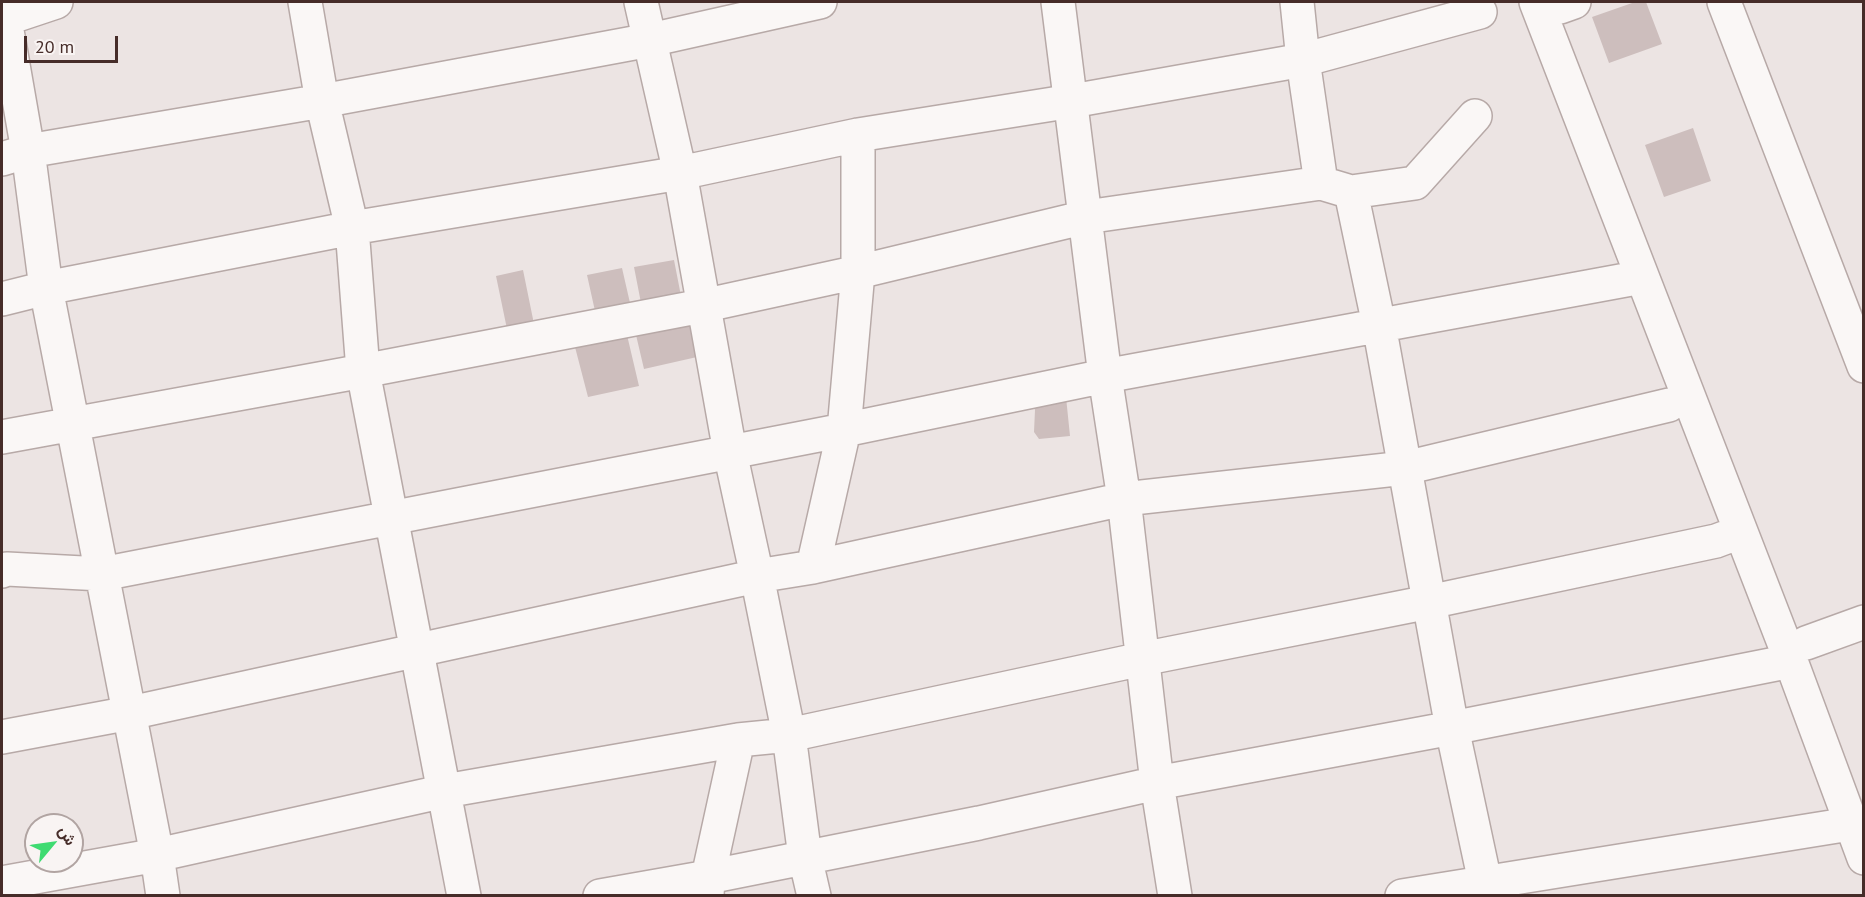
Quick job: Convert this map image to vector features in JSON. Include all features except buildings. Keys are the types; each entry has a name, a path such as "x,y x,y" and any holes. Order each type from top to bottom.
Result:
{"street":[{"path":"56,2 3,19 15,155 74,424 163,896"},
{"path":"305,2 322,101 352,228 363,371 464,896"},
{"path":"641,2 680,173 702,306 730,452 789,735 805,858 814,896"},
{"path":"15,155 650,40 820,2"},
{"path":"1058,2 1105,376 1124,499 1157,783 1175,896"},
{"path":"1297,2 1303,60 1336,188 1379,325 1452,728 1486,888"},
{"path":"1725,2 1863,366"},
{"path":"1557,3 1642,277 1740,532 1798,652"},
{"path":"1557,3 1857,809 1863,858"},
{"path":"2,299 46,288 352,228 680,173 858,135 1072,101 1303,60 1480,12"},
{"path":"2,437 702,306 858,272 1086,217 1336,188 1415,183 1475,116"},
{"path":"813,567 844,430 858,272 858,135"},
{"path":"2,571 7,569 102,574 844,430 1105,376 1642,277"},
{"path":"2,737 130,713 417,649 757,576 813,567 1124,499 1405,468 1669,405"},
{"path":"2,883 157,855 445,791 738,740 789,735 1142,659 1429,602 1716,541 1740,532"},
{"path":"600,896 708,886 805,858 979,823 1157,783 1452,728 1798,652 1863,622"},
{"path":"708,886 738,740"},
{"path":"1402,896 1486,888 1857,809"}]}
